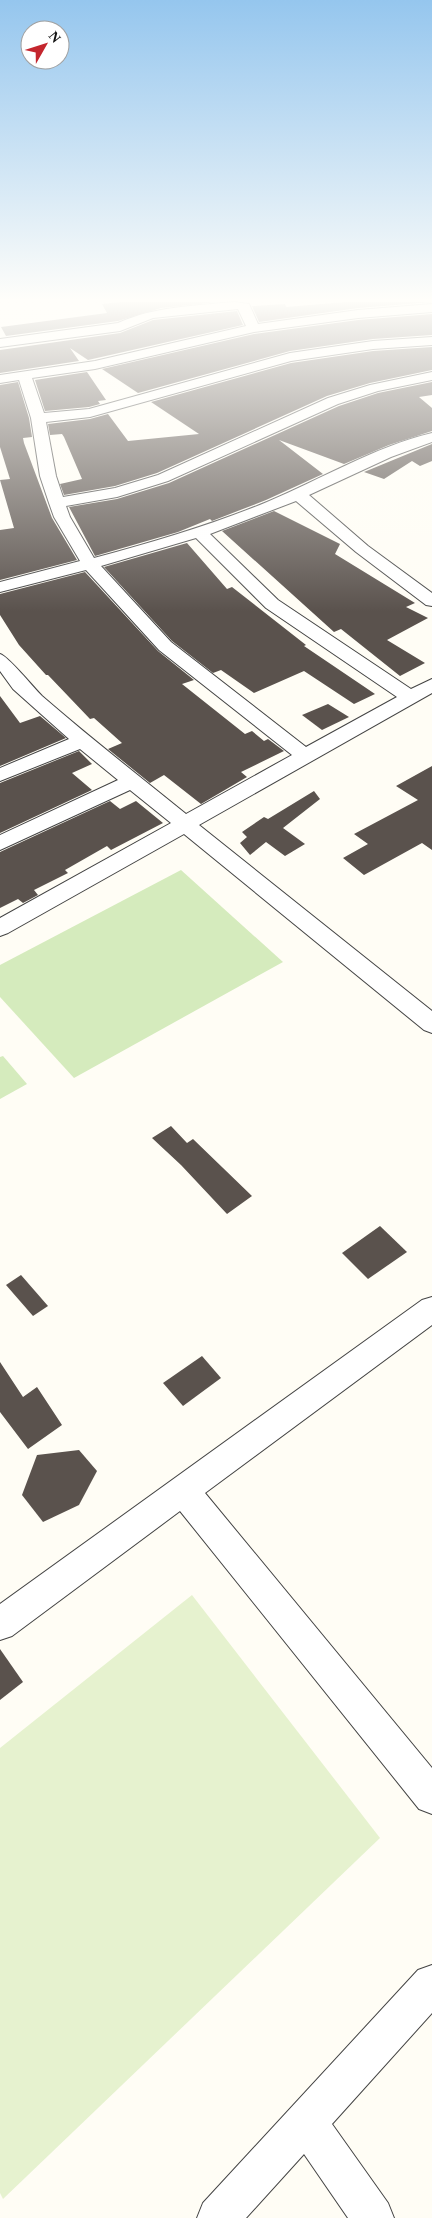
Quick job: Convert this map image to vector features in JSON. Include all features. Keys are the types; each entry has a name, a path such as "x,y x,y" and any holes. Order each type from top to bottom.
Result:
{"street":[{"path":"34,406 48,476 57,503 62,517 90,564 165,646 305,756"},
{"path":"38,418 90,413 117,406"},
{"path":"57,503 117,492 163,478 323,406"},
{"path":"0,587 90,564 198,532 250,514 356,467 432,437"},
{"path":"298,494 362,549 432,601"},
{"path":"198,532 272,604 410,698"},
{"path":"0,659 10,687 82,741 432,1024"},
{"path":"0,928 432,685"},
{"path":"0,775 82,741"},
{"path":"0,843 132,782"},
{"path":"0,1624 184,1492 432,1309"},
{"path":"184,1492 432,1796"},
{"path":"218,2218 432,1984"},
{"path":"306,2122 373,2218"}],"green space":[{"path":"181,870 283,962 74,1078 0,997 0,965"},
{"path":"3,1056 27,1084 0,1099 0,1057"},
{"path":"192,1595 380,1838 3,2199 0,2193 0,1748"}],"building":[{"path":"0,406 25,406 32,437 23,438 24,443 52,518 77,560 0,580 0,530 14,528 0,480 10,479 0,447"},
{"path":"43,406 94,406 89,407 45,411"},
{"path":"156,406 306,406 157,473 115,486 64,495 60,484 82,479 64,437 62,434 50,435 48,424 90,419 108,414 128,441 199,434"},
{"path":"339,406 429,406 432,408 432,431 389,445 344,464 279,440 323,474 266,500 212,521 210,519 178,532 95,556 69,507 117,499 169,483"},
{"path":"432,444 432,461 420,466 412,461 384,479 364,472"},
{"path":"274,511 340,544 335,554 415,603 406,607 428,618 387,640 425,663 400,676 341,629 334,632 222,531"},
{"path":"187,543 227,589 232,587 306,645 304,646 375,694 354,704 304,671 254,693 221,670 213,673 172,641 104,567"},
{"path":"85,572 158,651 194,680 182,684 245,734 252,731 264,741 268,739 284,751 241,772 247,777 201,804 164,775 150,783 108,749 122,743 94,718 90,719 46,675 19,645 0,615 0,594"},
{"path":"0,696 20,723 40,716 66,738 0,766"},
{"path":"328,704 349,717 322,730 302,715"},
{"path":"79,751 92,764 72,773 92,790 0,833 0,783"},
{"path":"432,766 432,850 422,843 364,875 343,858 368,844 354,834 418,800 396,786"},
{"path":"314,791 320,799 283,828 305,844 285,856 266,842 250,855 240,843 247,837 242,832 264,817 268,819"},
{"path":"110,801 120,809 136,801 163,823 111,850 107,846 65,870 68,873 34,890 38,895 23,903 18,899 0,908 0,852"},
{"path":"171,1126 187,1143 193,1139 252,1196 227,1214 181,1165 152,1138"},
{"path":"380,1226 407,1252 368,1279 342,1253"},
{"path":"21,1275 48,1306 33,1316 6,1285"},
{"path":"202,1356 221,1378 183,1406 163,1383"},
{"path":"0,1362 23,1397 37,1387 62,1425 28,1449 0,1412"},
{"path":"79,1450 97,1471 79,1505 43,1522 22,1495 37,1455"},
{"path":"0,1649 23,1682 0,1700"}]}
